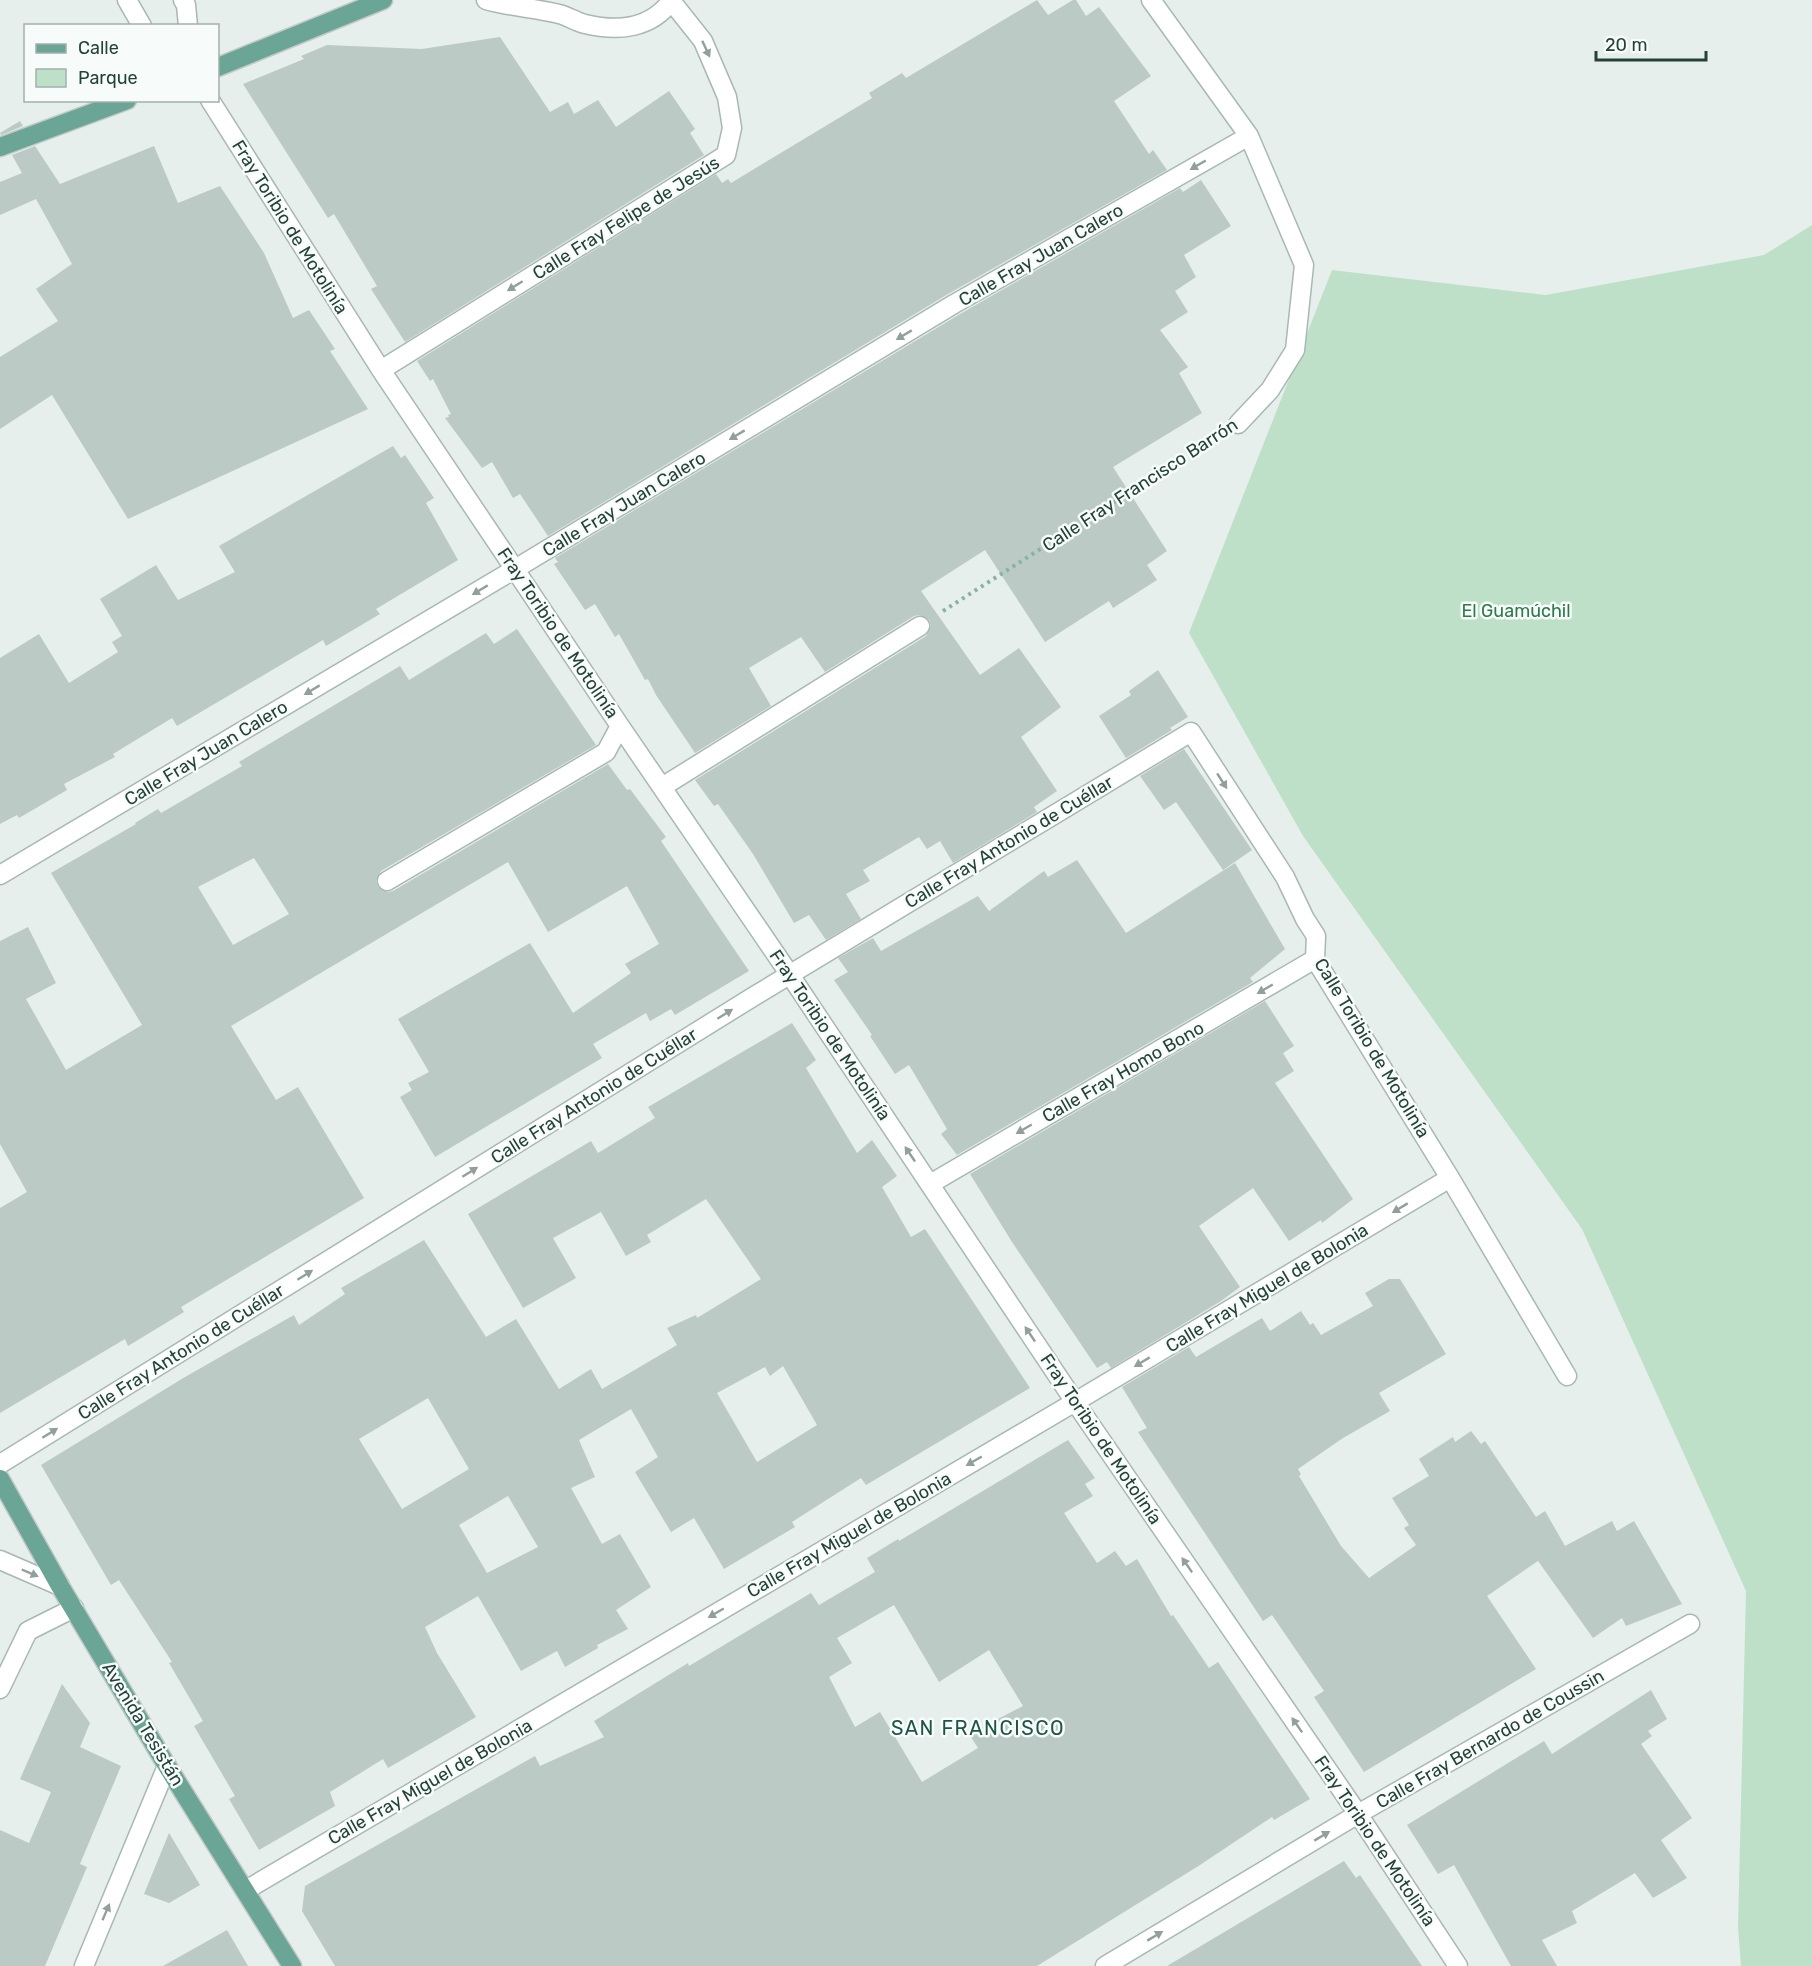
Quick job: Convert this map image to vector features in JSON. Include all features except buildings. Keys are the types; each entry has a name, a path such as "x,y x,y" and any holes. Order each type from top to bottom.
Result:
{"main road":[{"path":"219,67 383,0"},
{"path":"0,147 122,102"},
{"name":"Avenida Tesistán","path":"0,1479 60,1586 167,1766 292,1966"}],"street":[{"path":"128,0 141,24"},
{"path":"183,0 186,5 188,24"},
{"path":"486,0 499,4 556,7 582,24 624,28 644,24 672,1"},
{"name":"Calle Fray Francisco Barrón","path":"1151,0 1249,136 1304,266 1295,350 1270,390 1238,424"},
{"name":"Calle Fray Felipe de Jesús","path":"381,370 726,156 732,128 727,98 703,41 672,1"},
{"name":"Fray Toribio de Motolinía","path":"211,102 381,370 1075,1402 1358,1814 1458,1966"},
{"name":"Calle Fray Juan Calero","path":"0,875 515,569 954,304 1249,136"},
{"path":"662,787 920,626"},
{"path":"387,881 606,752 620,726"},
{"name":"Calle Toribio de Motolinía","path":"1191,732 1285,877 1316,936 1315,959 1450,1178 1567,1376"},
{"name":"Calle Fray Antonio de Cuéllar","path":"0,1464 790,975 1191,732"},
{"name":"Calle Fray Homo Bono","path":"930,1184 1315,959"},
{"name":"Calle Fray Miguel de Bolonia","path":"246,1890 1075,1402 1450,1178"},
{"path":"0,1560 60,1586"},
{"path":"0,1689 28,1631 74,1608"},
{"name":"Calle Fray Bernardo de Coussin","path":"1105,1966 1358,1814 1690,1624"},
{"path":"84,1966 167,1766"}],"path":[{"name":"Calle Fray Francisco Barrón","path":"920,626 1238,424"}],"green space":[{"name":"El Guamúchil","path":"1812,225 1812,1966 1741,1966 1738,1927 1746,1591 1582,1229 1303,836 1189,633 1332,270 1546,295 1764,255"}],"district":[{"name":"SAN FRANCISCO","path":"978,1728"}]}
